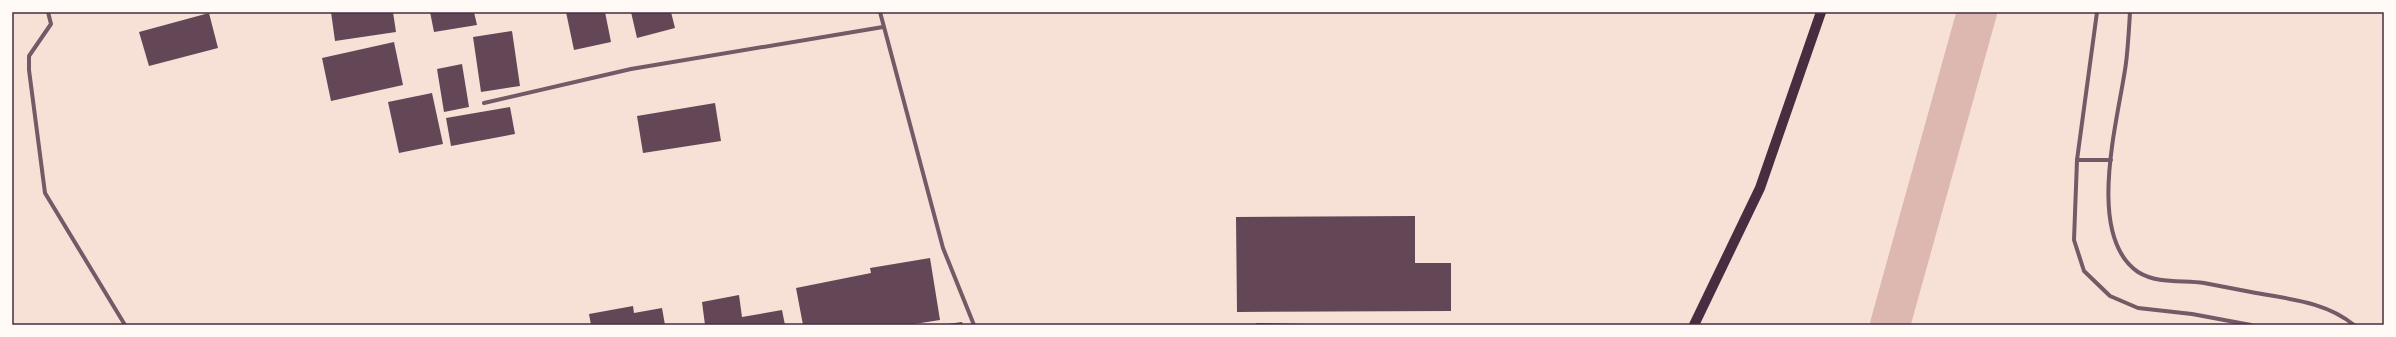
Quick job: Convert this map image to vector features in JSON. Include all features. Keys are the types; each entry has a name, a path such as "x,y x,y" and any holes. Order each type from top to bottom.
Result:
{"main road":[{"path":"1694,325 1760,188 1821,12"}],"street":[{"path":"48,12 51,24 30,56 28,70 45,193 124,325"},
{"path":"880,12 883,28 943,248 974,325"},
{"path":"2097,12 2077,160 2074,240 2084,271 2110,296 2138,308 2192,314 2251,325"},
{"path":"2130,12 2126,62 2111,160 2108,201 2112,233 2123,256 2139,272 2159,280 2202,283 2319,305 2344,317 2354,325"},
{"path":"484,103 631,69 883,28"},
{"path":"2077,160 2111,160"}],"building":[{"path":"331,12 393,12 396,32 335,41"},
{"path":"430,12 474,12 477,25 434,32"},
{"path":"566,12 605,12 611,42 574,50"},
{"path":"631,12 671,12 675,28 637,38"},
{"path":"209,13 218,48 149,66 139,32"},
{"path":"512,31 520,86 481,92 473,37"},
{"path":"394,42 403,85 331,101 322,58"},
{"path":"462,64 469,107 444,112 437,69"},
{"path":"432,93 443,144 399,153 388,102"},
{"path":"715,103 721,141 643,153 637,116"},
{"path":"510,107 515,134 451,146 446,118"},
{"path":"1415,216 1415,263 1451,263 1451,311 1237,312 1236,217"},
{"path":"930,258 940,320 908,325 803,325 796,288 871,273 870,268"},
{"path":"739,295 742,317 782,310 785,325 705,325 702,302"},
{"path":"633,306 634,313 662,308 665,325 591,325 589,314"},
{"path":"962,322 963,325 947,325 947,324"},
{"path":"1256,323 1309,324 1309,325 1256,325"}],"waterway":[{"path":"1890,325 1977,12"}]}
